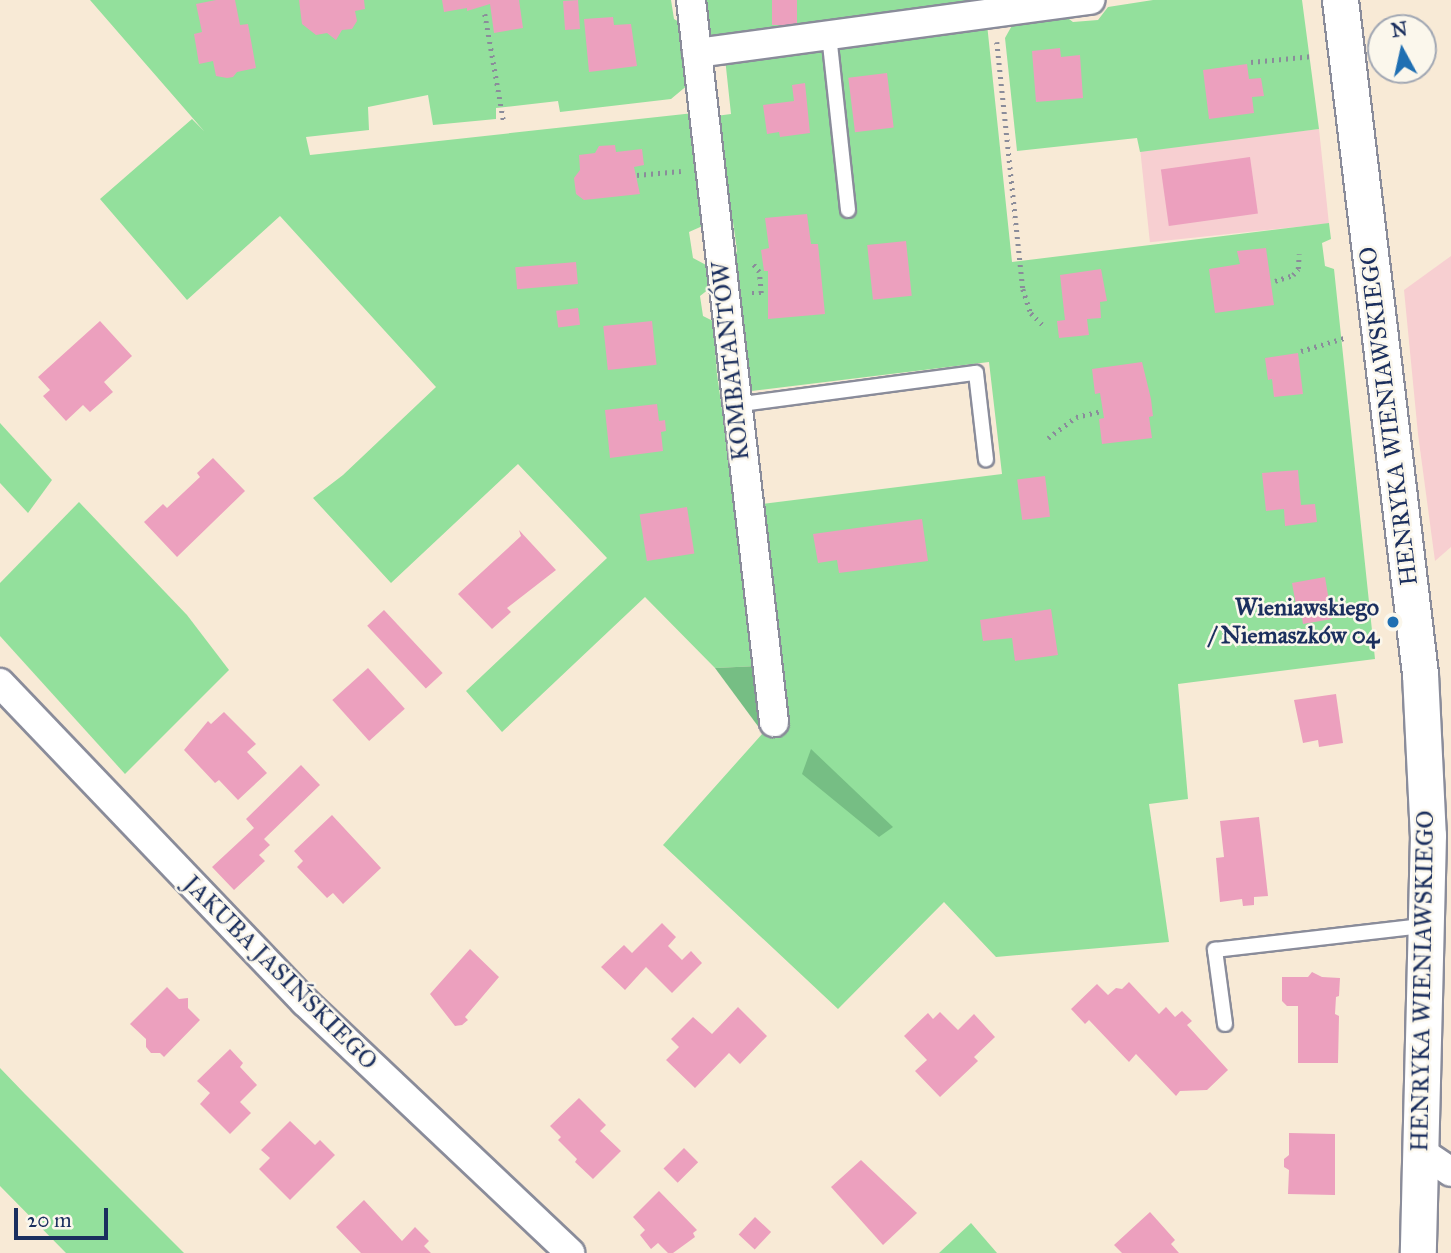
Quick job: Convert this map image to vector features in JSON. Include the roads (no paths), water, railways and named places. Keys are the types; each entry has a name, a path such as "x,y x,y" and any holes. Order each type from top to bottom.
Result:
{"street":[{"name":"KOMBATANTÓW","path":"691,0 735,405 775,722"},
{"path":"697,53 993,13 1024,4 1090,0"},
{"name":"HENRYKA WIENIAWSKIEGO","path":"1340,0 1420,674 1428,835 1418,1253"},
{"name":"JAKUBA JASIŃSKIEGO","path":"0,683 316,1012 570,1253"},
{"path":"1420,1151 1451,1172"}],"lane":[{"path":"829,35 848,210"},
{"path":"735,405 976,373 986,459"},
{"path":"1225,1024 1214,950 1425,926"}],"place":[{"name":"Wieniawskiego / Niemaszków 04","path":"1393,622"}]}
